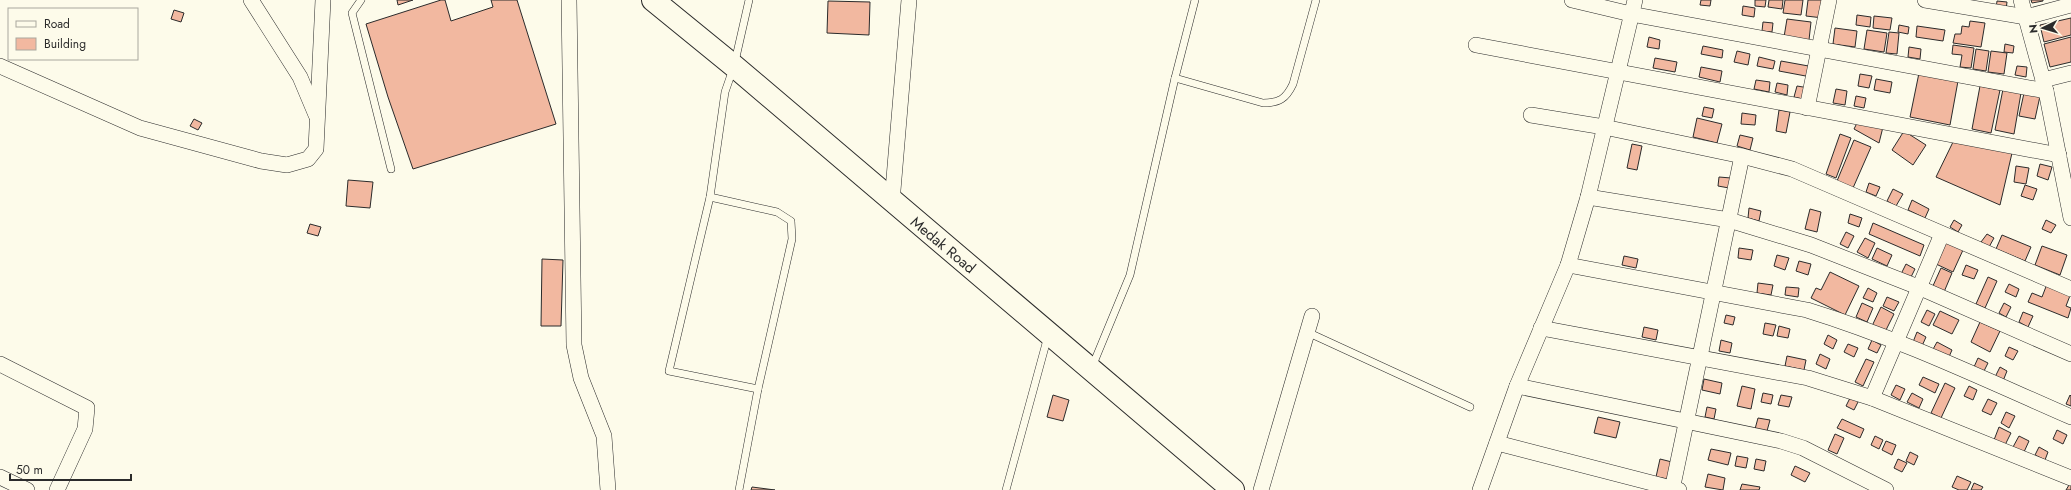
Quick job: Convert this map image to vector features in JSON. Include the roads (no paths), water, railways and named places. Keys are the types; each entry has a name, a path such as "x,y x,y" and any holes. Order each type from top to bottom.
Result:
{"main road":[{"name":"Medak Road","path":"653,0 734,66 892,202 1233,490"}],"street":[{"path":"251,0 300,76 317,117"},
{"path":"0,66 140,128 261,161 287,165 308,159 316,149 323,0"},
{"path":"569,0 574,345 581,378 604,436 608,490"},
{"path":"892,202 909,0"},
{"path":"1572,0 1633,7 1819,48 2044,86 2071,73"},
{"path":"1807,108 1829,0"},
{"path":"1925,0 2026,17 2071,5"},
{"path":"2022,0 2044,86 2071,218"},
{"path":"1480,490 1518,386 1568,265 1588,196 1616,73 1633,7"},
{"path":"1476,45 1616,73 2059,155"},
{"path":"1531,115 1604,127 1742,156 1792,169 2071,289"},
{"path":"1498,444 1675,489 1686,422 1742,156"},
{"path":"1588,196 1729,220 1831,252 1918,287 2071,354"},
{"path":"1872,398 1918,287 1942,234"},
{"path":"1568,265 1806,310 1896,341 2071,418"},
{"path":"1261,490 1312,316"},
{"path":"1541,328 1790,373 1872,398 2071,478"},
{"path":"0,364 87,408 85,429 57,490"},
{"path":"1518,386 1781,441 1803,448 1886,490"},
{"path":"0,477 27,490"}],"lane":[{"path":"361,0 352,13 391,169"},
{"path":"749,0 734,66 725,92 710,197 669,371 758,389"},
{"path":"1090,370 1130,275 1194,0"},
{"path":"1175,78 1263,103 1273,103 1282,100 1288,94 1293,84 1316,0"},
{"path":"710,197 777,212 790,221 792,239 758,389 740,490"},
{"path":"1307,332 1470,407"},
{"path":"1006,490 1048,334"}]}
